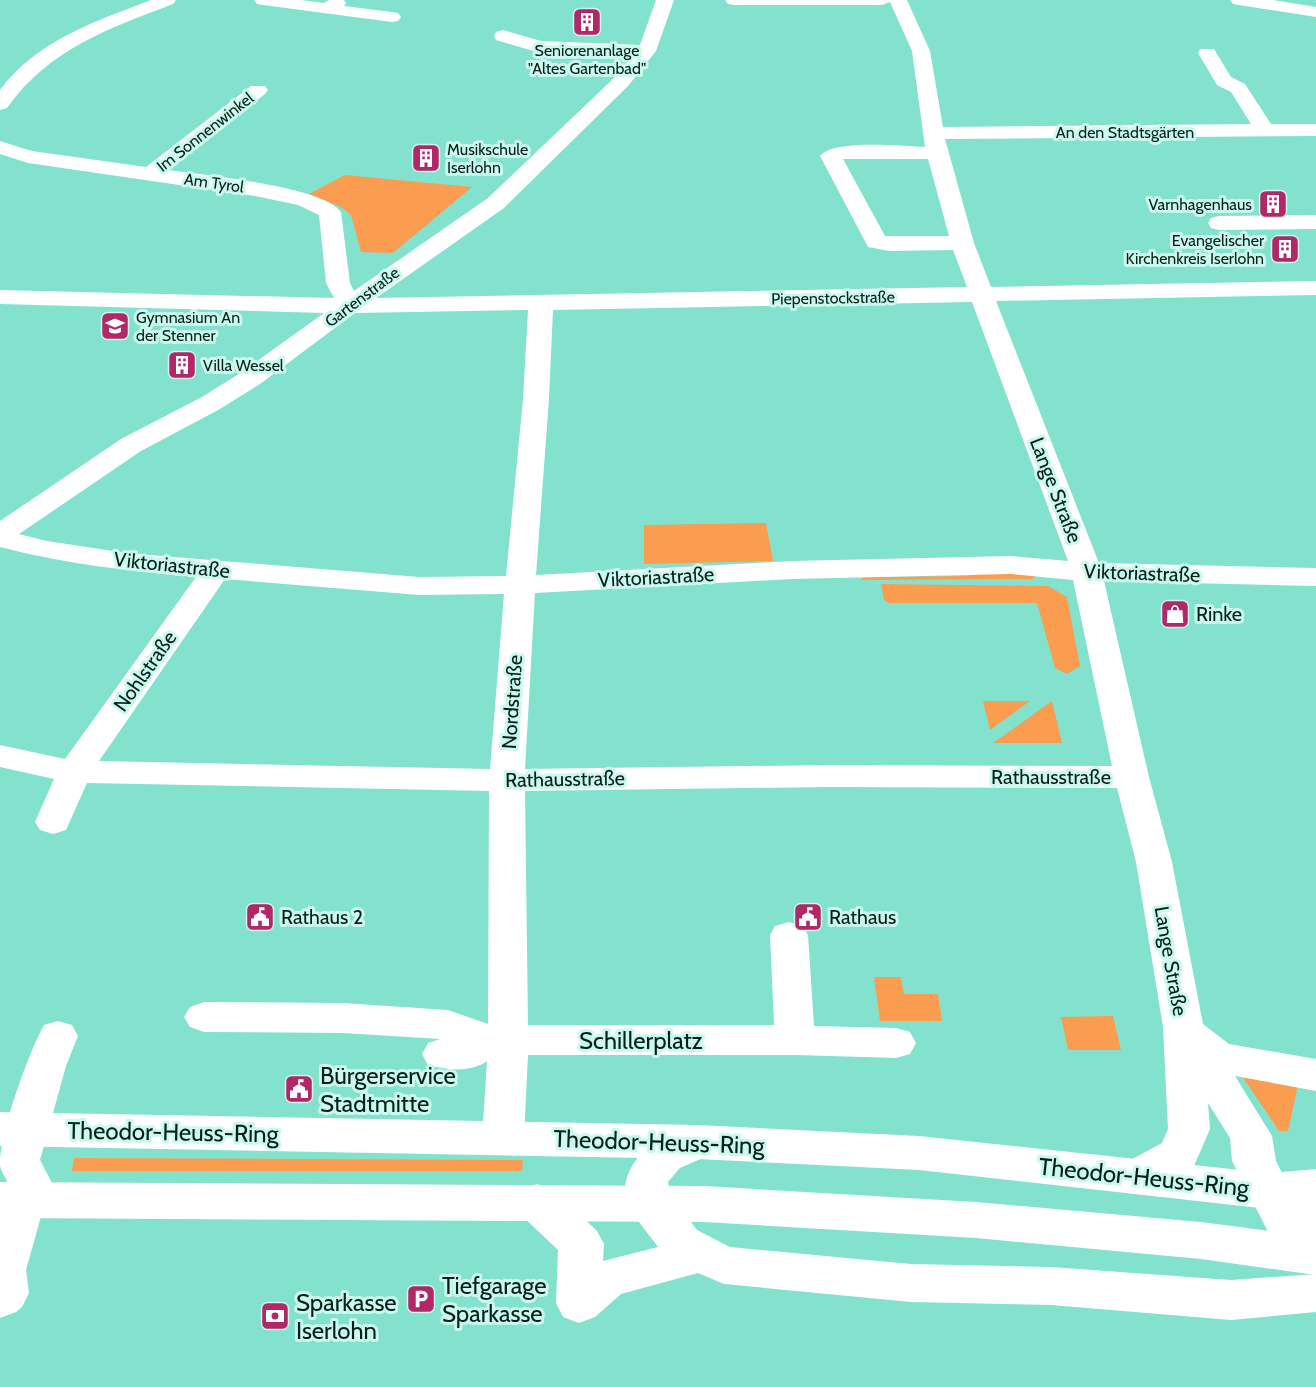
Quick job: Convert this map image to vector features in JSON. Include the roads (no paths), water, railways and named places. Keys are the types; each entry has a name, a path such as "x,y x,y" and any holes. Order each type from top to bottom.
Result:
{"street":[{"path":"0,104 9,88 25,70 72,41 168,0"},
{"path":"263,0 332,6 392,17"},
{"name":"Gartenstraße","path":"0,536 131,445 211,403 251,378 496,203 619,85 647,51 665,0"},
{"path":"734,0 882,0"},
{"name":"Lange Straße","path":"897,0 921,51 936,143 962,243 1086,572 1132,777 1154,862 1183,1027 1189,1129 1179,1154 1138,1176"},
{"path":"1239,0 1316,12"},
{"path":"503,36 540,47 647,51"},
{"path":"1206,53 1224,81 1238,88 1265,131"},
{"path":"0,69 25,70"},
{"name":"Im Sonnenwinkel","path":"152,173 258,90"},
{"name":"An den Stadtsgärten","path":"962,243 889,244 876,242 831,156 843,152 936,143 1316,130"},
{"name":"Am Tyrol","path":"0,147 28,157 152,173 265,191 305,200 330,212 338,284 351,306"},
{"path":"1220,223 1316,222"},
{"name":"Piepenstockstraße","path":"0,297 351,306 1316,288"},
{"name":"Nordstraße","path":"503,1138 508,1044 507,780 520,585 536,399 541,302"},
{"name":"Viktoriastraße","path":"0,536 46,550 114,560 216,571 419,586 520,585 803,569 1011,565 1086,572 1316,578"},
{"name":"Nohlstraße","path":"52,822 74,772 216,571"},
{"name":"Rathausstraße","path":"0,756 74,772 507,780 829,776 1132,777"},
{"path":"789,935 795,1030"},
{"name":"Schillerplatz","path":"204,1017 343,1018 448,1025 487,1040 795,1030 896,1043"},
{"path":"1183,1027 1216,1057 1316,1075"},
{"name":"Lange Straße","path":"1183,1027 1251,1136 1254,1161 1311,1268"},
{"name":"Schillerplatz","path":"442,1054 469,1053 487,1040"},
{"path":"2,1284 29,1181 18,1160 52,1051"},
{"name":"Theodor-Heuss-Ring","path":"0,1129 697,1142 919,1153 1269,1191 1316,1187"},
{"path":"697,1142 665,1156 654,1166 645,1182 650,1202 681,1243 724,1265 910,1283 1051,1286 1231,1300 1311,1268"},
{"path":"0,1200 743,1204 936,1216 1206,1242 1311,1268"},
{"path":"537,1202 581,1244 579,1303 607,1279 701,1254"},
{"path":"1311,1268 1316,1209"}],"place":[{"name":"Seniorenanlage \"Altes Gartenbad\"","path":"587,22"},
{"name":"Musikschule Iserlohn","path":"426,158"},
{"name":"Varnhagenhaus","path":"1273,204"},
{"name":"Evangelischer Kirchenkreis Iserlohn","path":"1285,249"},
{"name":"Gymnasium An der Stenner","path":"115,326"},
{"name":"Villa Wessel","path":"182,365"},
{"name":"Rinke","path":"1175,614"},
{"name":"Rathaus 2","path":"260,917"},
{"name":"Rathaus","path":"808,917"},
{"name":"Bürgerservice Stadtmitte","path":"299,1089"},
{"name":"Tiefgarage Sparkasse","path":"421,1299"},
{"name":"Sparkasse Iserlohn","path":"275,1316"}]}
